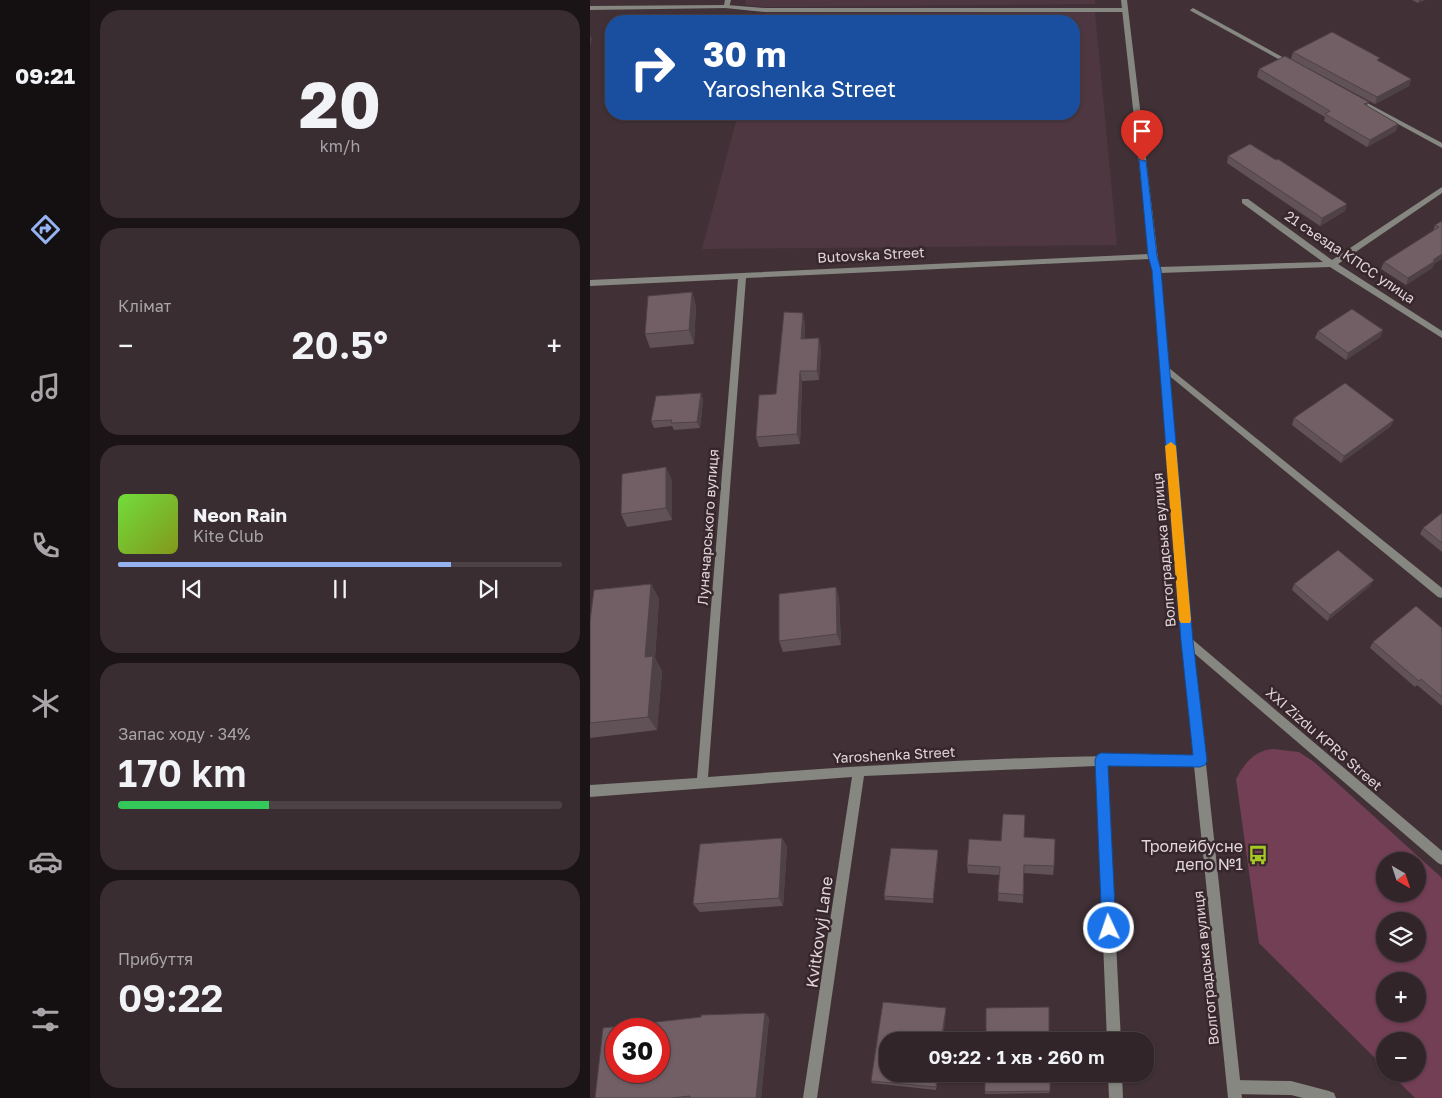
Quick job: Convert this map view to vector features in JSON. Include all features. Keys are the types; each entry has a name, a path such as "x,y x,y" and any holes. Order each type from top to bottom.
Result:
{"street":[{"name":"Волгоградська вулиця","path":"1124,0 1156,270 1187,641 1234,1092"},
{"path":"590,8 727,4 765,10 1125,10"},
{"path":"1193,10 1296,67"},
{"path":"1348,95 1442,146"},
{"path":"1156,270 1332,264 1442,189"},
{"name":"21 съезда КПСС улица","path":"1244,201 1332,264 1442,335"},
{"name":"Butovska Street","path":"590,283 742,274 1153,256"},
{"name":"Луначарського вулиця","path":"702,782 742,274"},
{"path":"1164,367 1442,594"},
{"name":"XXI Zizdu KPRS Street","path":"1187,641 1442,859"},
{"path":"1101,760 1114,1032"},
{"name":"Yaroshenka Street","path":"590,791 859,771 1101,760 1200,761"},
{"name":"Kvitkovyj Lane","path":"810,1098 859,771"},
{"path":"1115,1082 1116,1098"},
{"path":"1234,1092 1291,1088 1329,1098"}],"shaded area":[{"path":"746,0 1095,0 1095,4 766,7 745,5"},
{"path":"1095,12 1117,245 702,249 736,120 1080,120 1080,15 765,15 766,13"},
{"path":"1273,749 1299,752 1314,762 1413,852 1376,852 1376,902 1426,902 1426,864 1442,878 1442,1098 1415,1098 1399,1082 1426,1082 1426,1032 1376,1032 1376,1059 1259,943 1236,779 1251,759 1260,752"}],"building":[{"path":"1332,32 1380,58 1377,60 1411,79 1377,97 1293,52"},
{"path":"1285,56 1369,102 1364,104 1398,124 1370,140 1325,114 1330,111 1259,69"},
{"path":"1250,144 1276,160 1278,159 1347,204 1322,218 1228,156"},
{"path":"1442,221 1442,254 1433,260 1435,261 1408,278 1384,262 1439,227 1435,225"},
{"path":"692,292 689,330 645,334 648,296"},
{"path":"1352,309 1383,330 1348,353 1318,331"},
{"path":"784,312 803,313 801,339 819,338 817,371 800,371 797,434 756,437 759,395 776,394"},
{"path":"1345,383 1394,420 1344,456 1294,418"},
{"path":"701,393 697,422 671,423 672,420 651,421 656,396"},
{"path":"666,467 666,508 621,514 622,474"},
{"path":"1442,513 1442,543 1423,528"},
{"path":"1338,550 1374,580 1330,615 1294,584"},
{"path":"651,584 645,657 653,656 648,717 590,723 590,621 594,590"},
{"path":"836,587 837,634 779,641 779,594"},
{"path":"1416,606 1442,628 1442,697 1421,679 1419,681 1373,642"},
{"path":"1003,814 1025,815 1024,837 1055,839 1054,866 1024,865 1023,895 998,893 1000,867 967,865 969,839 1001,841"},
{"path":"782,838 779,898 693,904 700,844"},
{"path":"891,848 938,850 933,899 884,896"},
{"path":"883,1002 946,1008 942,1032 879,1032 879,1082 871,1081"},
{"path":"1049,1007 1049,1032 986,1032 986,1008"},
{"path":"765,1013 756,1098 690,1098 690,1096 671,1098 595,1098 603,1028 605,1028 605,1083 670,1083 670,1020 701,1017 701,1015"},
{"path":"882,1082 936,1082 936,1087"},
{"path":"985,1082 1050,1082 1050,1091 985,1092"}],"slow traffic":[{"path":"1171,446 1185,620"}],"place":[{"name":"Тролейбусне депо №1","path":"1258,855"}],"route":[{"path":"1109,928 1101,760 1200,761 1187,641 1156,270 1142,161"}]}
